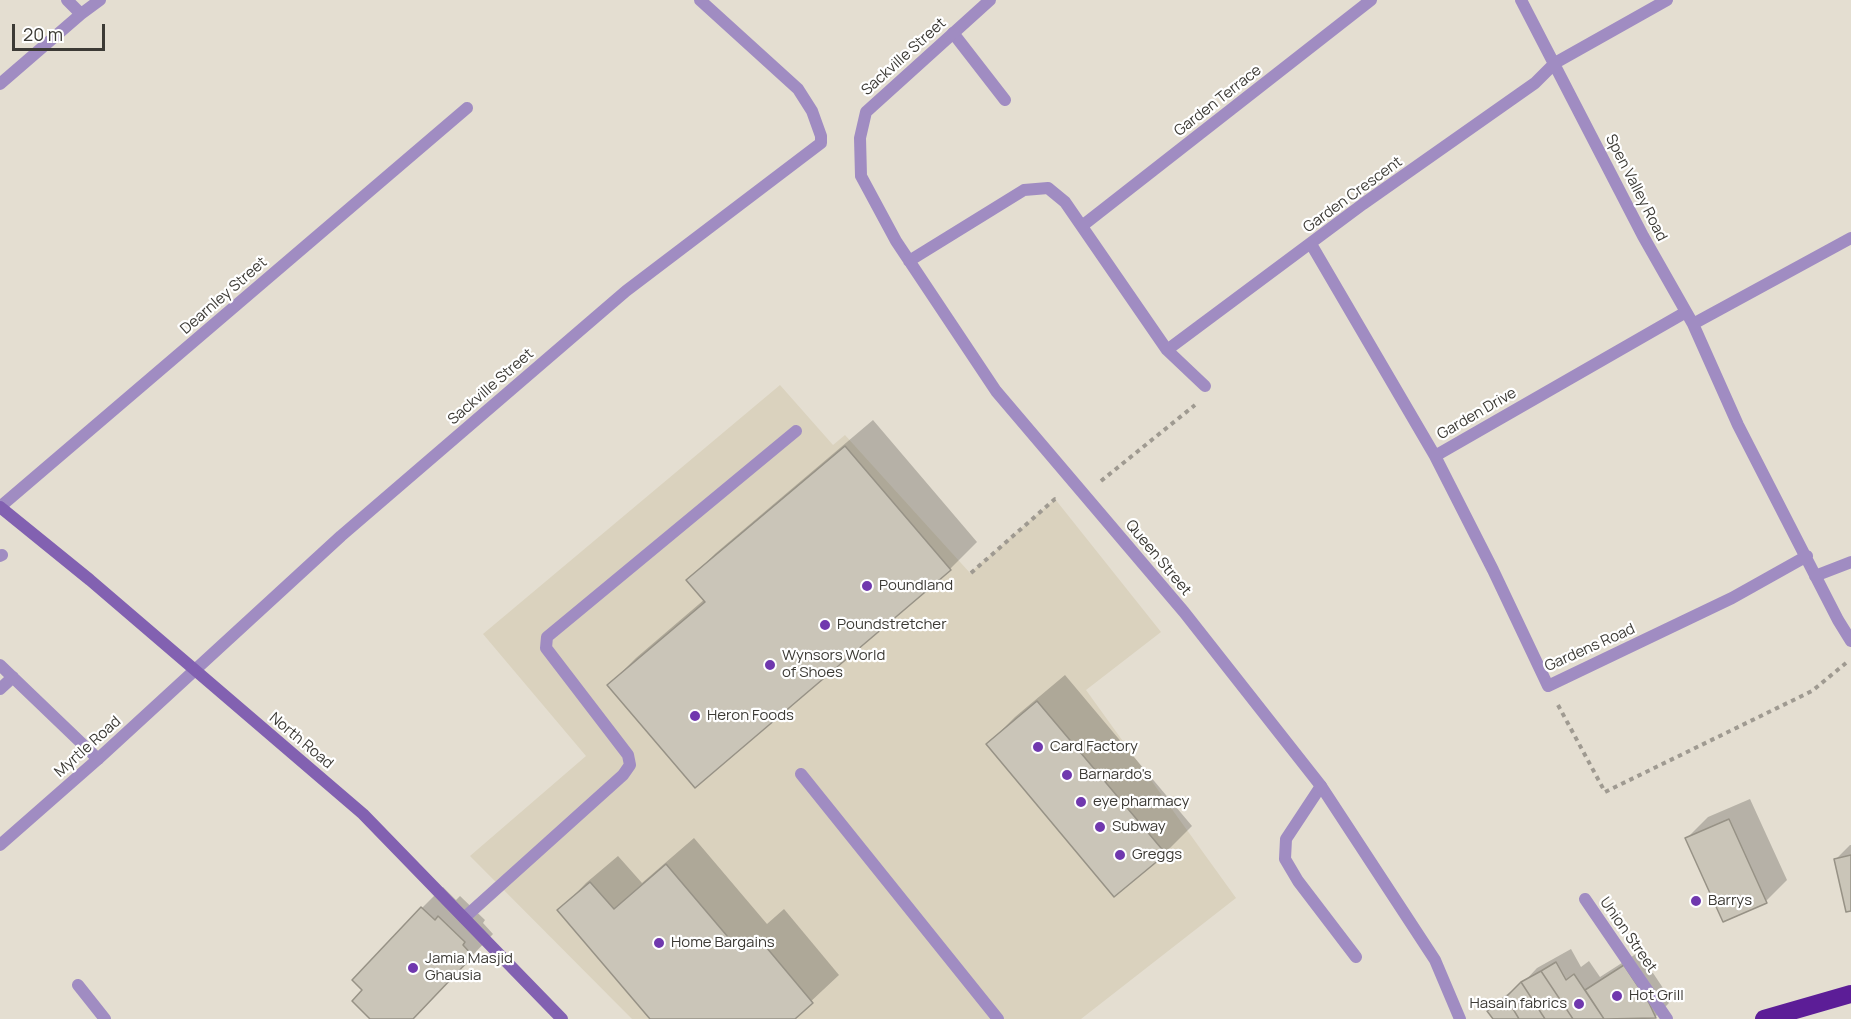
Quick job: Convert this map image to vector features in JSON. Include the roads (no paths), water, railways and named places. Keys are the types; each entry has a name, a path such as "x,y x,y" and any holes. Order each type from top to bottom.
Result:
{"highway":[{"path":"1764,1019 1851,994"}],"street":[{"path":"67,0 81,14"},
{"path":"0,84 100,0"},
{"name":"Sackville Street","path":"194,670 341,536 627,291 821,143 821,136 812,111 798,89 700,0"},
{"name":"Sackville Street","path":"866,112 990,0"},
{"name":"Garden Terrace","path":"1082,226 1371,0"},
{"name":"Spen Valley Road","path":"1521,0 1643,236 1693,324 1738,425 1851,641"},
{"path":"1555,63 1667,0"},
{"path":"953,33 1005,100"},
{"name":"Garden Crescent","path":"1167,350 1363,204 1535,83 1555,63"},
{"name":"Dearnley Street","path":"0,507 467,108"},
{"name":"Queen Street","path":"866,112 860,138 861,176 909,261 996,391 1184,612 1321,786 1434,960 1460,1019"},
{"path":"909,261 1024,190 1048,188 1065,202 1167,350 1205,386"},
{"path":"1693,324 1851,238"},
{"name":"Garden Drive","path":"1311,244 1434,456 1686,312"},
{"path":"464,918 623,775 630,765 628,755 546,648 547,637 796,431"},
{"name":"Gardens Road","path":"1434,456 1493,570 1548,686 1732,598 1807,556"},
{"name":"North Road","path":"0,507 90,580 363,814 562,1019"},
{"path":"1815,576 1851,562"},
{"path":"0,664 98,759"},
{"name":"Myrtle Road","path":"0,845 194,670"},
{"path":"0,689 13,677"},
{"path":"801,774 998,1019"},
{"path":"1321,786 1286,839 1285,859 1298,881 1356,957"},
{"name":"Union Street","path":"1585,898 1667,1019"},
{"path":"78,985 105,1019"}],"place":[{"name":"Poundland","path":"867,586"},
{"name":"Poundstretcher","path":"825,625"},
{"name":"Wynsors World of Shoes","path":"770,665"},
{"name":"Heron Foods","path":"695,716"},
{"name":"Card Factory","path":"1038,747"},
{"name":"Barnardo's","path":"1067,775"},
{"name":"eye pharmacy","path":"1081,802"},
{"name":"Subway","path":"1100,827"},
{"name":"Greggs","path":"1120,855"},
{"name":"Barrys","path":"1696,901"},
{"name":"Home Bargains","path":"659,943"},
{"name":"Jamia Masjid Ghausia","path":"413,968"},
{"name":"Hot Grill","path":"1617,996"},
{"name":"Hasain fabrics","path":"1579,1004"}]}
